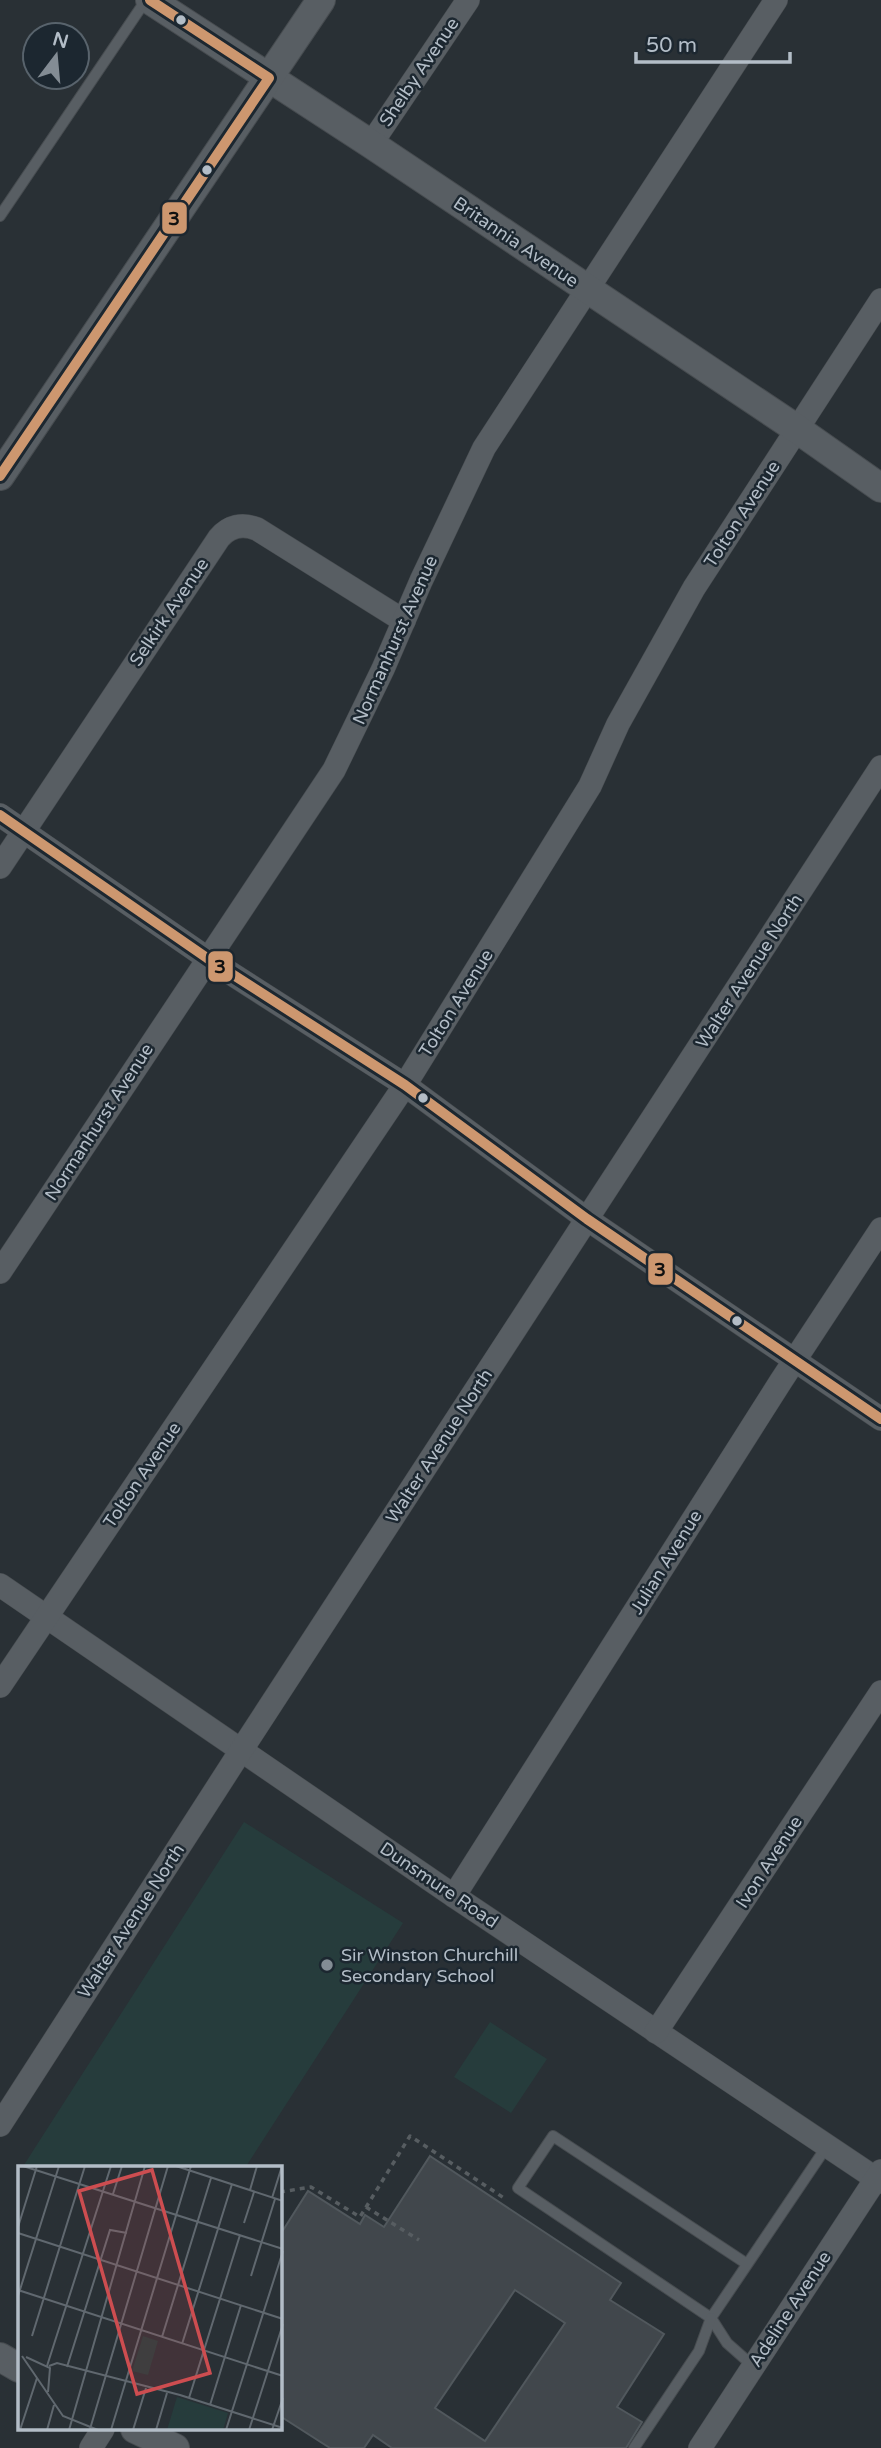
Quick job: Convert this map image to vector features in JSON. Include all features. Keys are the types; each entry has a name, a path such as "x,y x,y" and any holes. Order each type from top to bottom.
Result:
{"street":[{"name":"Britannia Avenue","path":"148,0 371,144 881,488"},
{"path":"0,476 321,0"},
{"name":"Shelby Avenue","path":"371,144 468,0"},
{"name":"Normanhurst Avenue","path":"0,1272 334,770 484,448 776,0"},
{"name":"Tolton Avenue","path":"0,1686 405,1085 590,786 618,723 694,588 881,300"},
{"name":"Selkirk Avenue","path":"0,867 219,538 228,529 240,526 257,529 404,621"},
{"name":"Walter Avenue North","path":"0,2125 881,768"},
{"path":"0,815 208,958 405,1085 587,1219 881,1419"},
{"name":"Julian Avenue","path":"454,1895 794,1360 881,1229"},
{"name":"Dunsmure Road","path":"0,1585 656,2032 827,2146 879,2177"},
{"name":"Ivon Avenue","path":"656,2032 881,1692"},
{"name":"Adeline Avenue","path":"700,2448 879,2177"},
{"path":"0,2357 18,2367"},
{"path":"91,2448 102,2430"},
{"path":"137,2430 175,2448"}],"lane":[{"path":"0,216 148,0"},
{"path":"747,2264 553,2136 518,2188 711,2318 727,2343 753,2366"},
{"path":"634,2448 699,2351 711,2318 827,2146"}],"path":[{"path":"282,2192 312,2187 359,2217 410,2136 504,2198"},
{"path":"366,2207 419,2240"}],"green space":[{"path":"244,1822 403,1923 246,2166 23,2166"},
{"path":"490,2022 547,2059 511,2113 454,2077"}],"building":[{"path":"430,2156 621,2283 610,2300 664,2334 617,2407 642,2422 626,2448 392,2448 373,2435 364,2448 330,2448 282,2417 282,2232 308,2191 360,2224 365,2215 384,2227","holes":["515,2290 565,2323 485,2441 435,2408"]}],"transit line":[{"name":"3","path":"0,476 269,78 150,0"},
{"name":"3","path":"0,815 207,958 405,1085 587,1219 881,1419"}],"place":[{"name":"Sir Winston Churchill Secondary School","path":"327,1965"}]}
